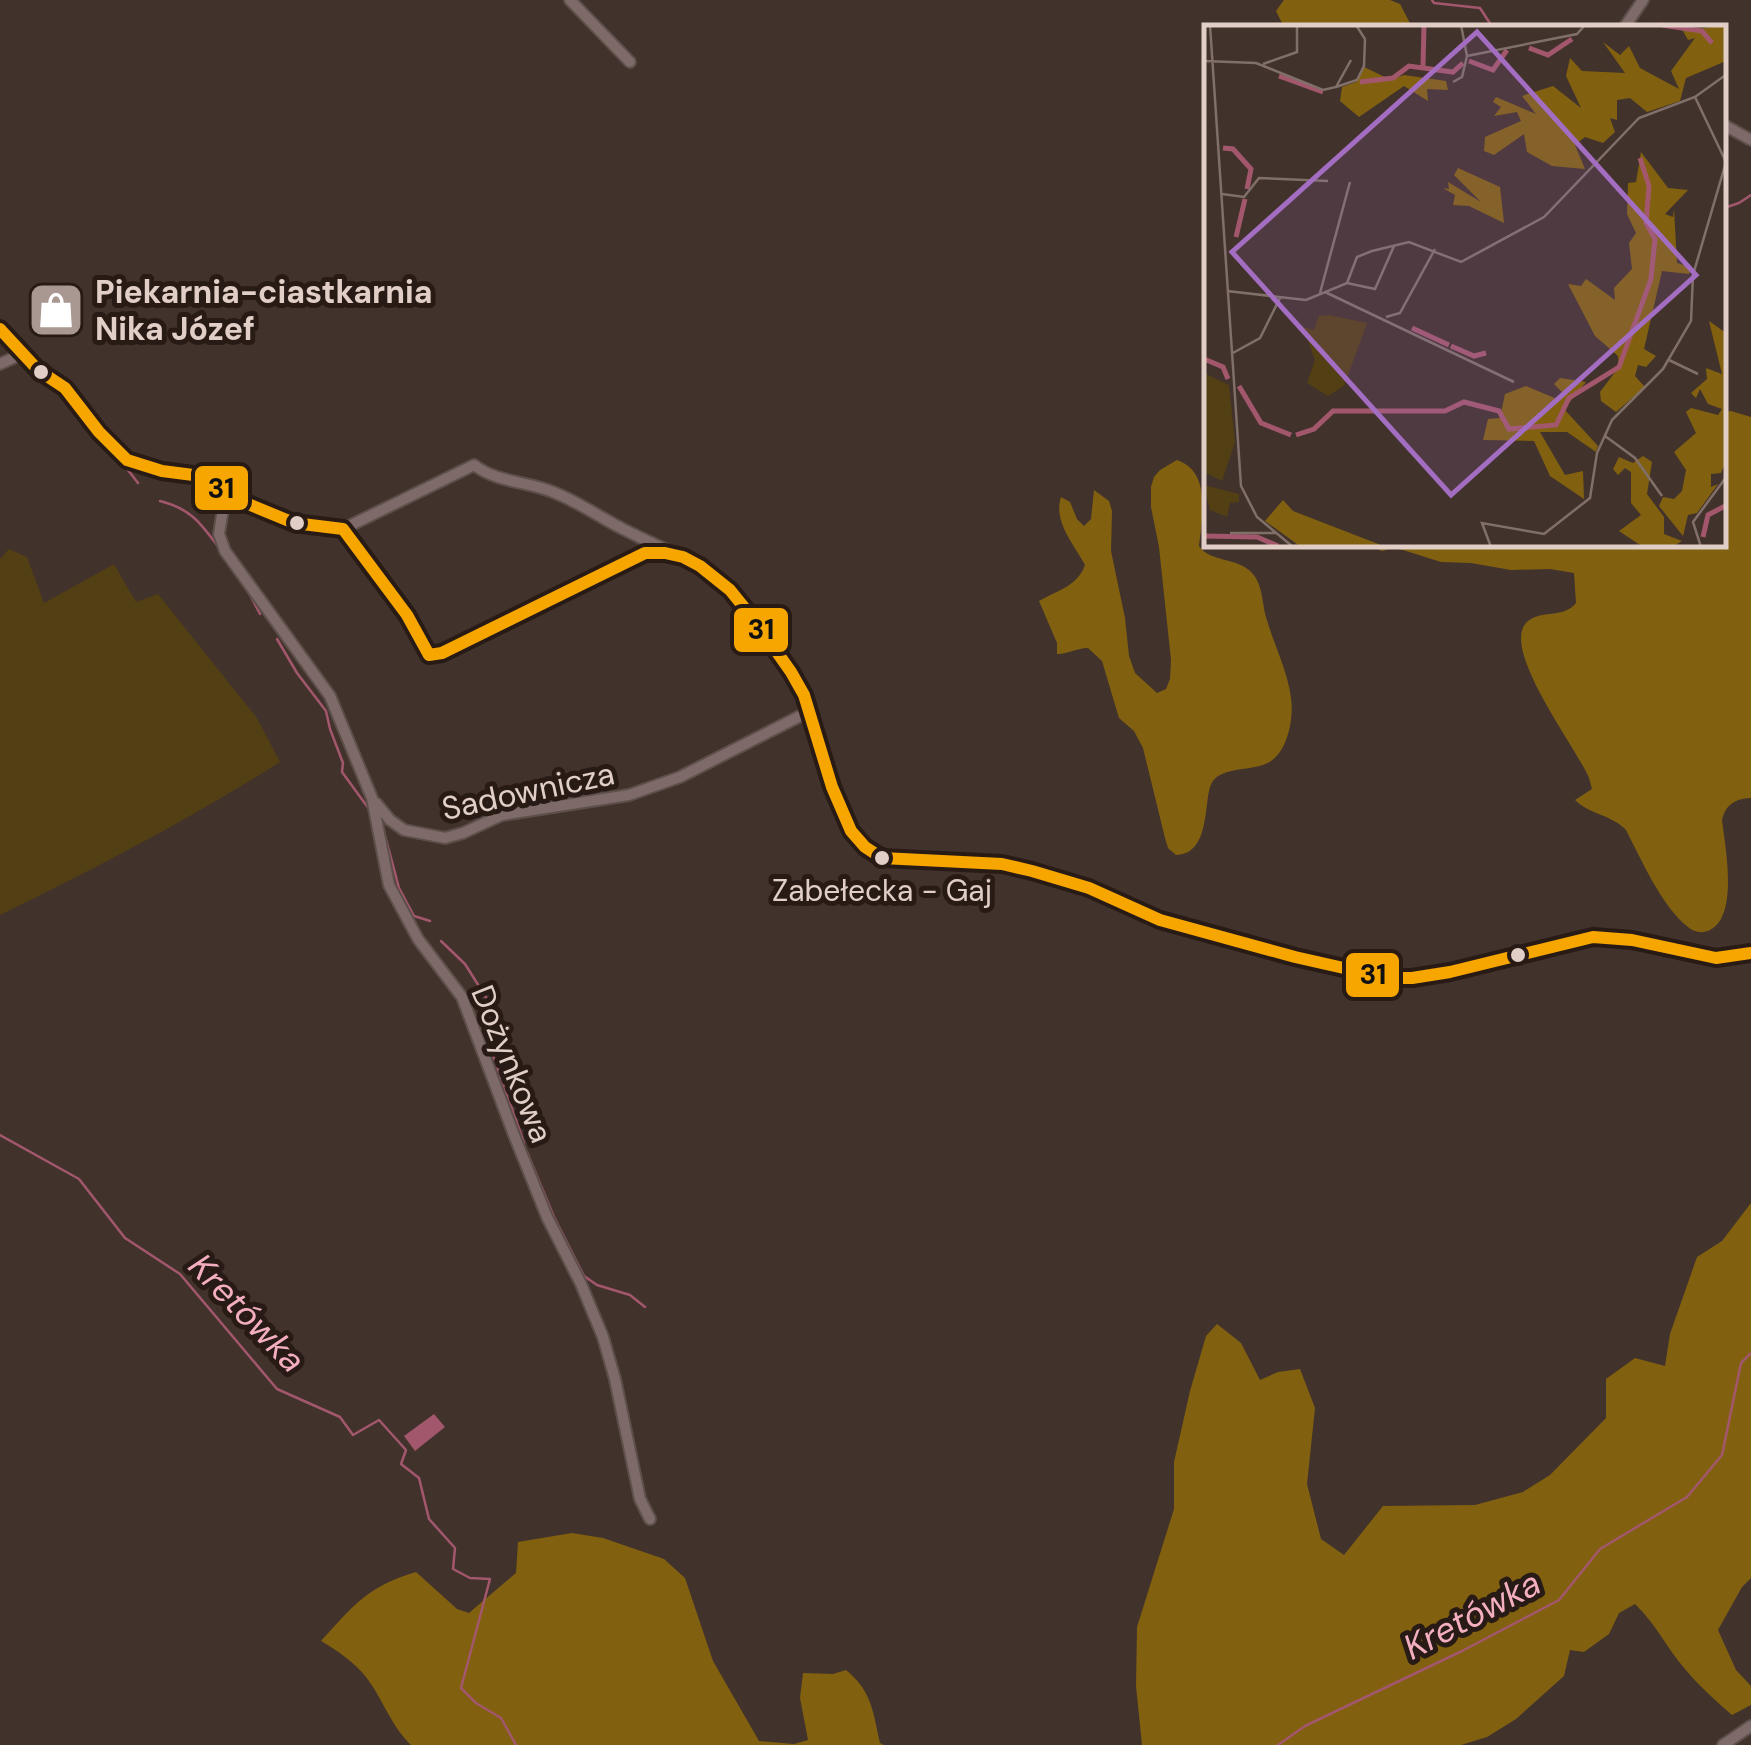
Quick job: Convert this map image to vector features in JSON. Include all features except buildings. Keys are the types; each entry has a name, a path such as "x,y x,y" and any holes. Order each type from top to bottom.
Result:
{"street":[{"path":"570,0 630,62"},
{"path":"1626,25 1643,0"},
{"path":"1726,126 1751,140"},
{"path":"0,328 38,370 65,388 127,460 162,472 201,476 248,504 294,524 343,530 474,465 500,480 558,493 697,564 726,584 782,659 810,711 844,818 859,842 882,858 1002,864 1032,870 1089,888 1160,920 1388,978 1450,972 1593,938 1632,940 1716,958 1751,954"},
{"path":"0,364 22,354"},
{"name":"Dożynkowa","path":"226,490 219,534 225,552 330,696 372,798 389,885 418,939 462,997 547,1217 603,1337 616,1379 640,1499 650,1519"},
{"path":"343,530 408,615 429,655 442,653 645,553 667,552"},
{"name":"Sadownicza","path":"372,798 404,830 445,838 502,815 628,795 680,777 810,711"},
{"path":"1724,1745 1751,1726"}],"shaded area":[{"path":"1284,0 1390,0 1400,4 1411,25 1283,25 1276,11"},
{"path":"1726,412 1751,417 1751,798 1732,803 1722,820 1728,879 1725,910 1719,922 1701,932 1688,927 1669,907 1626,830 1575,800 1592,789 1589,778 1531,675 1521,635 1533,618 1565,611 1576,603 1574,573 1441,562 1393,548 1726,548"},
{"path":"1177,460 1188,466 1200,485 1203,510 1199,546 1210,555 1240,564 1258,583 1292,706 1288,732 1277,756 1264,765 1228,772 1214,780 1200,839 1187,853 1176,855 1168,848 1143,748 1134,731 1119,718 1102,661 1088,648 1057,654 1057,643 1039,601 1072,583 1085,565 1062,524 1061,497 1070,502 1084,526 1091,519 1094,490 1109,501 1112,511 1111,551 1135,673 1157,693 1166,689 1171,660 1151,487 1160,470"},
{"path":"9,549 27,557 44,603 114,564 136,602 158,594 257,718 280,762 142,842 0,915 0,559"},
{"path":"1751,1203 1751,1578 1718,1630 1736,1670 1751,1686 1751,1705 1732,1715 1690,1675 1635,1604 1619,1613 1609,1634 1584,1652 1570,1650 1564,1676 1516,1719 1487,1737 1461,1745 1142,1745 1136,1686 1137,1627 1174,1509 1174,1462 1190,1391 1206,1336 1217,1324 1241,1343 1260,1380 1300,1369 1315,1408 1307,1484 1321,1539 1344,1555 1383,1506 1475,1505 1523,1492 1550,1475 1606,1418 1606,1379 1635,1358 1665,1366 1670,1334 1697,1257 1722,1241"},
{"path":"434,1414 445,1427 415,1451 404,1436"},
{"path":"572,1533 603,1538 664,1559 685,1578 713,1661 759,1741 794,1744 808,1740 800,1698 803,1673 833,1674 846,1670 866,1694 880,1743 884,1745 411,1745 361,1672 321,1641 374,1590 416,1572 457,1609 469,1613 516,1573 518,1542"}],"waterway":[{"path":"1432,0 1480,8 1491,25"},
{"path":"1726,207 1751,195"},
{"path":"128,470 138,483"},
{"path":"160,501 188,513 220,549"},
{"path":"247,589 260,614"},
{"path":"277,639 326,711 343,763 342,772 369,809"},
{"path":"383,828 399,888 414,916 430,921"},
{"path":"441,941 465,964 487,999 493,1055 524,1143"},
{"name":"Kretówka","path":"0,1135 79,1179 125,1238 180,1274 277,1389 340,1417 353,1435 379,1420 406,1450 401,1464 419,1478 429,1519 455,1548 453,1569 470,1578 490,1579 461,1688 501,1718 516,1745"},
{"path":"527,1152 584,1276 597,1285 630,1295 645,1307"},
{"name":"Kretówka","path":"1278,1745 1305,1726 1559,1600 1600,1549 1687,1497 1722,1455 1741,1363 1751,1353"}],"transit line":[{"name":"31","path":"0,329 38,370 65,388 127,460 162,471 201,476 248,504 294,523 343,529 407,615 429,655"},
{"name":"31","path":"429,655 442,653 645,553 683,557 730,590 791,672 804,695 832,787 851,831 882,858 1002,864 1032,871 1089,888 1160,920 1388,978 1450,972 1593,937 1632,940 1716,958 1751,953"}],"place":[{"name":"Piekarnia-ciastkarnia Nika Józef","path":"56,310"},
{"name":"Zabełecka - Gaj","path":"882,858"}]}
